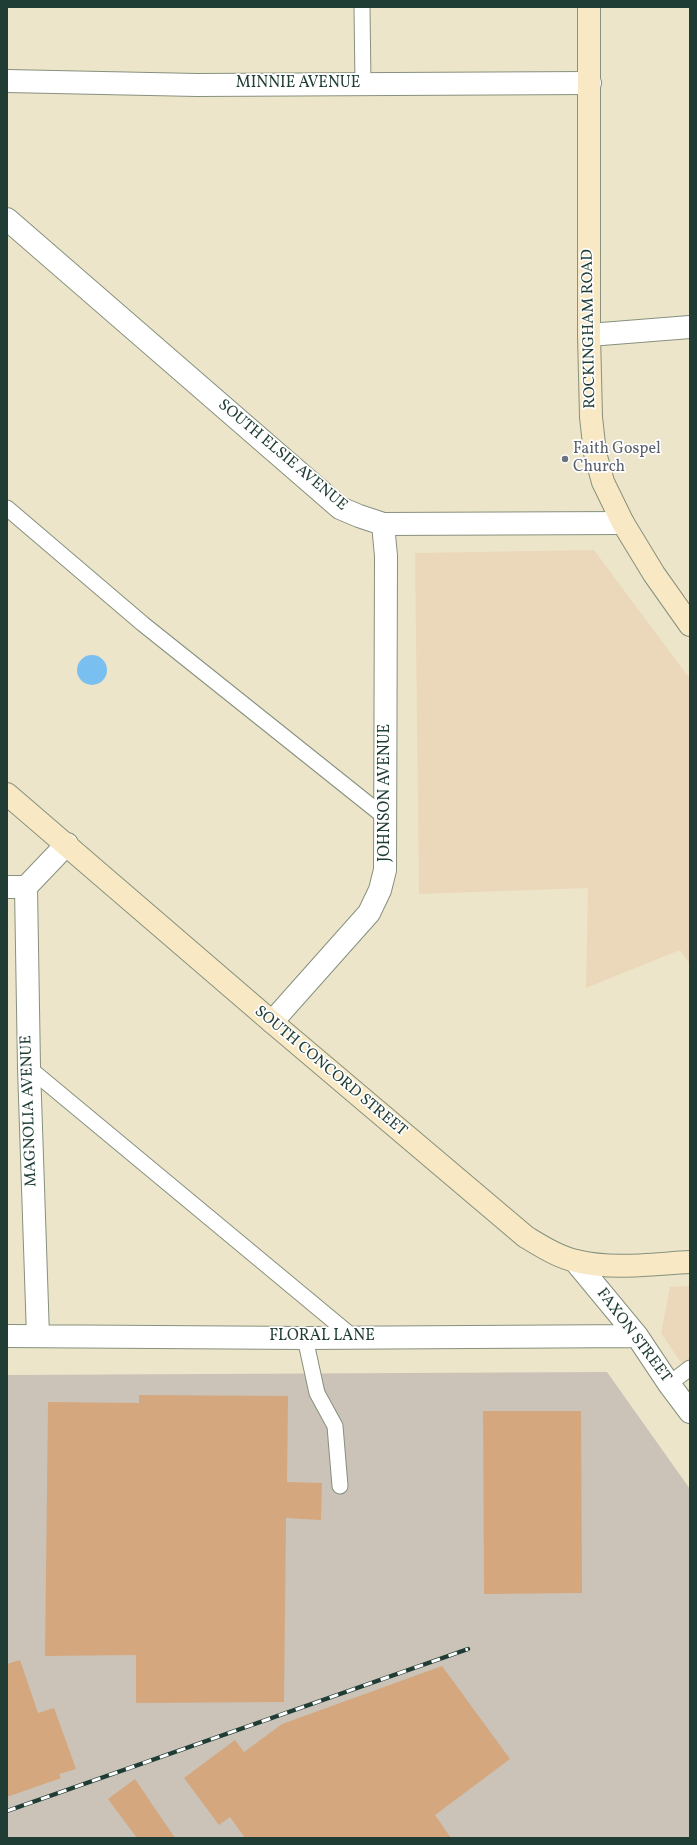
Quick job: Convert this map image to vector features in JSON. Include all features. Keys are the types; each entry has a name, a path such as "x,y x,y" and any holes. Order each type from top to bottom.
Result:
{"street":[{"name":"ROCKINGHAM ROAD","path":"589,7 589,335 591,417 594,453 604,482 623,523 654,574 690,624"},
{"name":"MINNIE AVENUE","path":"7,81 197,85 590,83"},
{"name":"SOUTH ELSIE AVENUE","path":"7,219 340,508 358,516 383,524 623,523"},
{"path":"589,335 690,327"},
{"name":"JOHNSON AVENUE","path":"272,1022 369,913 380,890 385,870 386,556 383,524"},
{"name":"SOUTH CONCORD STREET","path":"7,794 67,844 272,1022 526,1237 548,1251 575,1261 612,1266 690,1262"},
{"path":"17,887 67,844"},
{"name":"MAGNOLIA AVENUE","path":"17,887 29,1068 38,1336"},
{"name":"FAXON STREET","path":"575,1261 638,1336 669,1384 690,1412"},
{"name":"FLORAL LANE","path":"7,1336 305,1338 638,1336"}],"lane":[{"path":"362,7 362,84"},
{"path":"7,508 144,624 386,818"},
{"path":"29,1068 353,1337"},
{"path":"305,1338 317,1393 335,1426 340,1486"},
{"path":"669,1384 690,1368"}],"shaded area":[{"path":"594,550 690,679 690,964 680,950 586,988 588,888 419,894 415,553"},
{"path":"690,1286 690,1376 661,1333 670,1287"},
{"path":"607,1372 690,1489 690,1838 7,1838 7,1375"}],"water":[{"path":"92,655 103,659 107,670 103,681 92,685 81,681 77,670 81,659"}],"building":[{"path":"139,1395 288,1396 287,1482 322,1483 321,1520 286,1518 284,1702 136,1703 136,1655 45,1656 48,1402 139,1403"},
{"path":"483,1411 581,1411 582,1593 484,1594"},
{"path":"20,1660 38,1713 54,1708 76,1769 59,1774 61,1778 7,1797 7,1664"},
{"path":"442,1666 510,1759 435,1815 451,1838 245,1838 230,1817 219,1825 184,1778 235,1740 244,1752 282,1724"},
{"path":"135,1779 175,1838 137,1838 108,1799"}],"railway":[{"path":"7,1811 468,1649"}],"place":[{"name":"Faith Gospel Church","path":"565,459"}]}
